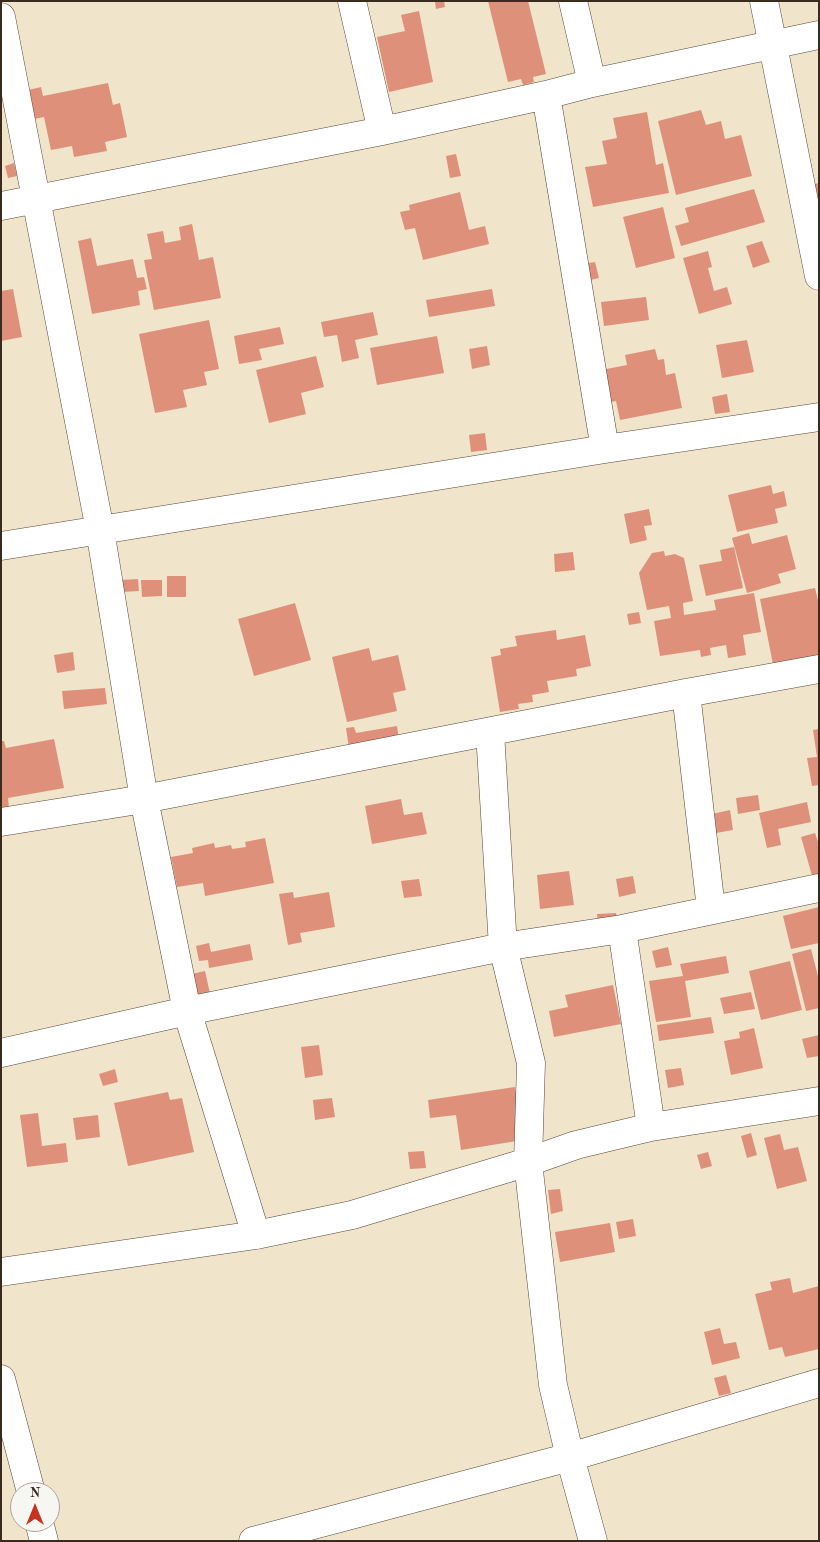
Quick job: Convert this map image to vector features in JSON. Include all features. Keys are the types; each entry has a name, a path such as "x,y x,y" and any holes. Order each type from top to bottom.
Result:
{"street":[{"path":"352,1 382,131"},
{"path":"573,1 592,83"},
{"path":"764,1 819,276"},
{"path":"1,17 100,530 144,799 187,1011 256,1235"},
{"path":"1,206 382,131 592,83 819,35"},
{"path":"546,95 605,450"},
{"path":"1,546 819,417"},
{"path":"1,822 144,799 686,693 819,669"},
{"path":"686,693 712,909"},
{"path":"490,732 503,947 531,1063 528,1162 553,1385 593,1541"},
{"path":"1,1053 187,1011 503,947 622,929 819,888"},
{"path":"622,929 651,1127"},
{"path":"1,1272 256,1235 352,1215 528,1162 576,1145 651,1127 819,1101"},
{"path":"1,1378 29,1482"},
{"path":"253,1541 570,1457 819,1383"}],"building":[{"path":"444,1 445,7 436,9 435,2"},
{"path":"488,1 528,1 546,74 533,77 534,82 523,85 521,79 508,82"},
{"path":"419,11 433,82 389,92 377,37 405,31 401,15"},
{"path":"108,83 113,105 120,103 127,137 105,142 107,151 74,157 72,146 51,150 44,117 30,120 24,91 41,87 43,96"},
{"path":"701,110 706,125 721,121 725,139 741,135 752,176 676,195 658,121"},
{"path":"647,112 656,165 663,163 669,193 593,207 585,167 607,164 602,141 617,138 613,118"},
{"path":"456,154 461,176 450,178 446,156"},
{"path":"14,163 17,176 8,178 5,166"},
{"path":"819,183 819,219 811,185"},
{"path":"754,189 765,222 681,246 675,226 689,222 685,208"},
{"path":"460,192 469,230 485,226 489,244 423,260 415,228 405,230 400,212 410,210 409,205"},
{"path":"663,207 675,258 636,268 623,217"},
{"path":"192,224 199,260 213,257 221,298 154,310 144,260 152,259 147,234 163,231 165,243 181,240 179,227"},
{"path":"91,238 97,266 133,259 137,278 144,277 147,289 138,291 140,305 92,314 78,241"},
{"path":"762,241 770,262 753,268 746,246"},
{"path":"708,251 712,267 708,268 714,291 727,287 732,304 699,314 683,258"},
{"path":"595,262 599,278 586,281 583,264"},
{"path":"13,289 22,337 1,341 1,291"},
{"path":"492,289 495,306 429,317 426,300"},
{"path":"646,297 649,320 604,326 601,302"},
{"path":"373,312 378,335 355,340 359,358 342,362 337,335 324,337 321,322"},
{"path":"209,320 219,369 204,372 207,385 183,390 187,407 155,413 139,334"},
{"path":"280,327 284,344 259,349 262,360 239,364 234,336"},
{"path":"437,336 444,373 377,385 370,348"},
{"path":"747,340 754,372 722,378 716,345"},
{"path":"487,346 490,365 472,369 469,349"},
{"path":"655,349 658,360 664,359 666,375 675,373 682,408 620,420 616,401 602,404 596,371 627,365 625,355"},
{"path":"316,356 324,387 301,393 306,414 269,423 256,370"},
{"path":"727,394 730,412 715,414 712,397"},
{"path":"485,433 487,450 471,452 469,435"},
{"path":"771,485 773,494 784,491 787,506 775,509 778,523 737,532 728,495"},
{"path":"649,509 652,525 644,526 647,540 630,544 624,514"},
{"path":"749,533 752,544 787,535 796,569 778,574 781,583 747,593 732,538"},
{"path":"734,547 743,588 706,596 699,565 722,561 720,550"},
{"path":"664,551 665,556 675,554 684,558 693,601 683,603 684,615 716,610 714,600 754,593 761,632 743,635 746,655 728,658 726,645 710,648 711,655 701,657 700,650 660,656 654,621 671,618 669,606 647,610 639,573 652,553"},
{"path":"573,552 575,570 555,572 554,554"},
{"path":"167,576 186,576 186,597 167,597"},
{"path":"138,579 139,591 122,592 121,580"},
{"path":"141,580 162,580 162,596 142,597"},
{"path":"815,588 819,604 819,660 774,669 760,599"},
{"path":"295,603 311,660 254,676 238,619"},
{"path":"639,612 641,623 629,625 627,614"},
{"path":"556,630 557,640 585,635 591,666 576,669 577,676 547,681 549,692 532,695 533,702 518,704 519,709 500,712 491,657 501,655 500,649 517,646 515,636"},
{"path":"369,648 372,661 398,655 406,690 393,693 397,711 347,722 332,657"},
{"path":"73,652 75,670 57,673 54,655"},
{"path":"105,688 107,704 64,709 62,691"},
{"path":"397,726 399,740 349,748 346,728 354,727 356,733"},
{"path":"819,729 819,785 812,786 807,758 817,757 813,730"},
{"path":"54,739 64,788 8,798 9,808 1,809 1,741 4,741 6,748"},
{"path":"758,795 760,810 738,814 736,798"},
{"path":"401,799 404,815 422,812 427,834 372,844 365,806"},
{"path":"807,802 811,822 778,829 781,845 767,848 759,813"},
{"path":"730,810 733,830 716,833 712,814"},
{"path":"815,833 819,845 819,877 813,879 801,837"},
{"path":"265,838 274,883 205,896 203,883 177,887 171,857 193,853 192,848 214,843 215,848 231,845 232,849 246,847 245,842"},
{"path":"569,871 574,905 540,909 537,875"},
{"path":"633,876 636,893 619,897 616,879"},
{"path":"419,879 422,896 404,898 401,881"},
{"path":"293,892 294,898 329,892 335,927 300,933 302,942 288,945 279,894"},
{"path":"819,907 819,943 791,949 783,916"},
{"path":"616,913 617,922 598,924 597,914"},
{"path":"209,943 211,952 250,944 253,960 209,968 208,960 199,961 196,946"},
{"path":"668,947 672,965 656,968 652,951"},
{"path":"811,949 819,980 819,1008 806,1011 792,954"},
{"path":"726,956 729,973 685,981 691,1017 656,1022 649,981 683,976 680,964"},
{"path":"790,961 802,1010 761,1020 749,971"},
{"path":"205,971 211,998 192,1002 187,975"},
{"path":"613,985 621,1024 554,1037 549,1011 568,1007 565,995"},
{"path":"751,992 755,1009 724,1014 720,998"},
{"path":"711,1017 714,1033 659,1041 657,1025"},
{"path":"754,1028 763,1068 731,1075 724,1041 740,1038 739,1032"},
{"path":"819,1035 819,1056 807,1058 802,1039"},
{"path":"319,1045 323,1075 305,1078 301,1047"},
{"path":"681,1068 684,1085 668,1088 665,1070"},
{"path":"115,1069 118,1082 103,1086 99,1074"},
{"path":"515,1087 523,1140 461,1150 456,1115 430,1118 428,1100"},
{"path":"168,1092 170,1100 182,1098 194,1152 128,1166 114,1103"},
{"path":"332,1098 335,1117 315,1120 313,1100"},
{"path":"38,1113 42,1146 66,1143 68,1162 27,1167 20,1115"},
{"path":"98,1115 100,1137 76,1140 73,1118"},
{"path":"751,1133 757,1155 747,1158 741,1136"},
{"path":"780,1134 784,1150 798,1147 807,1181 777,1189 764,1138"},
{"path":"424,1151 426,1168 410,1169 408,1152"},
{"path":"708,1152 712,1166 701,1169 697,1155"},
{"path":"560,1189 563,1211 551,1214 548,1190"},
{"path":"633,1219 636,1236 619,1239 616,1222"},
{"path":"610,1223 615,1252 560,1262 555,1232"},
{"path":"790,1278 793,1293 819,1286 819,1349 785,1357 782,1347 769,1350 755,1294 772,1290 770,1282"},
{"path":"720,1328 724,1344 736,1342 740,1358 712,1365 704,1332"},
{"path":"726,1375 731,1393 719,1396 714,1378"}]}
